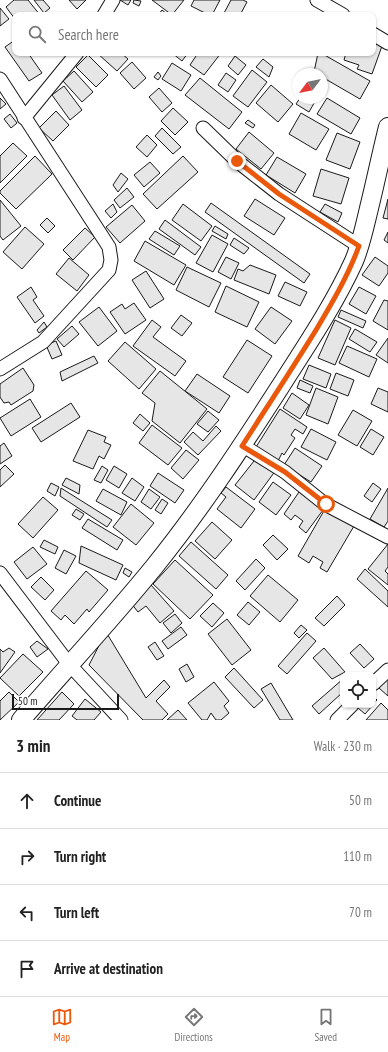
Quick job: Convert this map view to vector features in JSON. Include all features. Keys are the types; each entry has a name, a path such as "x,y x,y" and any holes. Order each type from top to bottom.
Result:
{"street":[{"path":"106,12 113,0"},
{"path":"317,0 338,12"},
{"path":"376,36 388,43"},
{"path":"24,118 75,56"},
{"path":"0,79 24,118 109,246 110,260 109,270 43,342 0,369"},
{"path":"21,720 113,616 154,567 242,446 303,352 334,300 354,261 366,222 388,127"},
{"path":"203,128 237,161 279,194 359,246"},
{"path":"242,446 285,472 326,504 388,537"},
{"path":"0,573 69,664 121,720"},
{"path":"376,681 388,670"},
{"path":"337,720 349,708"}],"building":[{"path":"14,0 28,0 38,12 12,12 12,15 6,7"},
{"path":"34,0 43,0 50,8 43,12"},
{"path":"69,0 86,0 77,9"},
{"path":"120,0 131,0 128,5"},
{"path":"134,0 141,1 139,6 133,3"},
{"path":"152,0 184,0 174,12 168,12"},
{"path":"194,0 220,0 214,12 203,12 191,6"},
{"path":"231,0 243,0 247,2 242,12 225,12"},
{"path":"0,8 9,19 0,26"},
{"path":"12,42 12,56 30,56 42,73 29,81 5,47"},
{"path":"376,44 382,46 372,74 357,69 359,65 344,60 345,56 376,56"},
{"path":"87,56 89,56 108,75 96,87 76,67"},
{"path":"100,56 124,56 128,59 117,71"},
{"path":"176,56 186,56 182,61"},
{"path":"196,56 219,56 204,75 190,65"},
{"path":"235,56 246,65 238,75 228,66"},
{"path":"317,56 326,56 370,81 360,99 328,80 328,68 315,68"},
{"path":"263,59 273,67 269,77 256,67"},
{"path":"132,62 146,78 134,89 120,73"},
{"path":"172,63 191,75 181,91 162,79"},
{"path":"252,70 267,82 248,107 233,96"},
{"path":"74,71 93,92 82,102 63,81"},
{"path":"158,72 161,76 158,80 154,77"},
{"path":"226,73 236,80 228,92 218,85"},
{"path":"200,78 242,112 229,129 185,95"},
{"path":"271,85 293,104 278,122 256,103"},
{"path":"64,86 82,110 70,120 52,95"},
{"path":"159,88 172,103 162,112 149,97"},
{"path":"0,98 6,104 0,109"},
{"path":"328,99 360,118 351,134 317,114 323,104 328,104"},
{"path":"296,104 314,104 309,112"},
{"path":"173,108 188,122 175,135 161,121"},
{"path":"56,111 69,125 53,141 39,128"},
{"path":"301,113 329,129 316,150 289,134"},
{"path":"10,114 17,123 11,128 4,119"},
{"path":"248,120 255,125 253,128 245,123"},
{"path":"162,128 181,147 173,154 155,136"},
{"path":"249,132 274,153 261,169 236,149"},
{"path":"337,133 360,142 350,169 326,160"},
{"path":"147,135 157,145 147,157 136,147"},
{"path":"13,143 27,156 0,183 0,156"},
{"path":"35,156 52,174 16,209 0,193 0,191"},
{"path":"183,156 198,172 157,209 143,194"},
{"path":"277,157 306,174 295,193 266,175"},
{"path":"150,162 160,173 144,187 134,175"},
{"path":"321,169 349,178 341,204 313,196"},
{"path":"121,173 128,179 118,192 113,185"},
{"path":"127,188 134,197 120,208 114,200"},
{"path":"255,199 285,218 274,235 244,216"},
{"path":"388,199 388,219 383,218"},
{"path":"0,200 21,226 3,240 0,236"},
{"path":"211,203 310,274 304,283 205,212"},
{"path":"113,204 117,212 111,218 105,211"},
{"path":"183,204 212,226 201,241 172,220"},
{"path":"325,204 342,213 338,222 320,212"},
{"path":"132,205 145,221 120,243 106,227"},
{"path":"47,218 55,226 48,233 40,225"},
{"path":"165,220 201,247 195,255 159,229"},
{"path":"215,226 228,234 226,239 212,231"},
{"path":"25,227 44,244 22,269 3,252"},
{"path":"85,228 95,237 73,260 63,250"},
{"path":"155,231 180,246 174,255 149,239"},
{"path":"388,232 388,243 384,240"},
{"path":"212,235 228,244 213,272 196,263"},
{"path":"234,238 249,248 244,254 230,245"},
{"path":"145,241 186,265 174,285 134,261"},
{"path":"226,257 239,263 231,279 218,272"},
{"path":"375,257 388,266 388,273 379,286 362,275"},
{"path":"69,258 89,275 77,291 56,274"},
{"path":"250,265 276,275 269,294 234,280 238,269 243,271"},
{"path":"187,267 221,283 209,307 176,290"},
{"path":"146,271 164,299 150,308 132,280"},
{"path":"285,282 307,292 300,306 278,296"},
{"path":"226,286 259,302 247,327 215,312"},
{"path":"31,287 37,297 33,300 44,316 35,323 17,297"},
{"path":"359,287 376,296 366,314 349,304"},
{"path":"384,300 388,301 388,330 373,321"},
{"path":"134,303 146,320 125,334 110,312 122,304 125,309"},
{"path":"99,307 117,331 98,346 79,322"},
{"path":"271,307 292,321 275,344 255,329"},
{"path":"341,310 366,321 363,328 338,317"},
{"path":"181,315 192,323 182,336 171,328"},
{"path":"152,320 161,327 153,337 186,361 175,376 133,346"},
{"path":"335,320 351,328 335,365 318,358"},
{"path":"44,322 47,327 39,333 37,330"},
{"path":"72,326 79,334 64,347 57,339"},
{"path":"355,329 377,342 370,352 349,339"},
{"path":"388,338 388,363 376,355"},
{"path":"247,340 272,356 248,393 223,377"},
{"path":"56,341 62,355 52,359 46,345"},
{"path":"125,342 156,369 139,389 108,361"},
{"path":"347,346 377,359 369,377 339,363"},
{"path":"94,356 98,363 62,381 60,372"},
{"path":"309,365 331,374 326,388 303,379"},
{"path":"23,368 34,385 33,391 11,405 9,402 4,403 0,397 0,384"},
{"path":"160,371 207,409 180,443 152,421 155,403 142,393"},
{"path":"336,373 354,380 348,396 330,389"},
{"path":"197,374 230,396 219,413 185,391"},
{"path":"300,380 313,386 310,393 297,388"},
{"path":"316,388 338,397 328,424 306,415"},
{"path":"378,388 388,392 388,412 371,404"},
{"path":"292,393 309,405 300,419 283,408"},
{"path":"30,399 41,417 11,436 0,418"},
{"path":"71,403 80,417 41,442 32,428"},
{"path":"280,409 307,427 303,434 295,429 291,435 295,438 284,455 282,453 278,461 256,447"},
{"path":"353,410 372,421 357,446 338,435"},
{"path":"208,411 219,420 208,432 197,424"},
{"path":"140,414 150,423 143,431 133,423"},
{"path":"152,425 182,448 168,465 139,443"},
{"path":"216,426 221,431 198,455 184,442 193,432 203,441"},
{"path":"311,429 336,442 327,460 301,447"},
{"path":"371,429 384,437 373,455 360,447"},
{"path":"88,430 106,437 104,442 111,445 104,459 99,456 93,469 73,461"},
{"path":"4,443 12,456 0,464 0,446"},
{"path":"295,448 322,466 311,482 284,465"},
{"path":"186,450 199,460 183,479 171,468"},
{"path":"258,456 276,470 254,500 235,485"},
{"path":"5,465 14,474 0,487 0,470"},
{"path":"102,466 108,470 101,483 94,480"},
{"path":"114,466 127,474 119,488 106,480"},
{"path":"158,473 184,490 175,503 150,486"},
{"path":"66,478 80,485 79,494 62,485"},
{"path":"132,478 144,487 135,501 122,493"},
{"path":"273,482 291,495 276,515 259,502"},
{"path":"51,483 59,487 55,496 47,491"},
{"path":"373,483 381,489 372,502 364,496"},
{"path":"226,487 255,509 241,528 217,509 226,497 221,493"},
{"path":"61,488 112,520 107,527 60,496"},
{"path":"388,488 388,521 384,527 370,519"},
{"path":"103,489 127,502 121,515 96,501"},
{"path":"149,489 160,497 151,509 141,502"},
{"path":"299,492 323,510 306,533 299,527 303,521 295,515 291,520 284,514"},
{"path":"43,497 58,510 33,538 18,524"},
{"path":"162,499 168,503 161,514 155,510"},
{"path":"131,504 154,523 136,545 113,527"},
{"path":"76,509 84,514 80,520 72,515"},
{"path":"325,509 354,526 327,572 320,568 323,562 313,556 309,563 298,556"},
{"path":"88,519 123,540 117,550 82,528"},
{"path":"212,522 232,540 215,559 195,541"},
{"path":"273,535 288,549 277,560 263,545"},
{"path":"44,540 58,547 55,554 40,547"},
{"path":"191,542 228,575 216,589 179,556"},
{"path":"388,544 388,567 385,571 388,574 388,585 368,569"},
{"path":"81,546 123,565 116,580 79,563"},
{"path":"33,547 47,564 27,579 14,562"},
{"path":"64,550 76,556 66,574 55,568"},
{"path":"256,559 265,568 245,590 236,581"},
{"path":"175,560 213,595 190,619 153,584"},
{"path":"125,568 132,572 129,577 123,573"},
{"path":"365,569 388,591 388,607 357,579"},
{"path":"86,571 108,590 89,612 87,609 74,624 65,615 61,620 51,611"},
{"path":"268,575 298,600 280,622 250,596"},
{"path":"41,577 54,590 45,600 31,587"},
{"path":"151,585 174,611 160,623 146,606 138,612 131,603"},
{"path":"337,596 345,605 324,626 315,618"},
{"path":"248,602 260,612 249,625 237,615"},
{"path":"213,603 224,613 212,627 200,616"},
{"path":"175,614 182,623 171,633 163,623"},
{"path":"227,619 251,650 232,665 208,634"},
{"path":"301,625 307,630 299,638 294,633"},
{"path":"181,627 187,635 168,649 162,641"},
{"path":"106,632 146,698 164,680 170,687 156,701 168,714 162,720 143,720 89,665"},
{"path":"307,633 316,641 287,674 278,666"},
{"path":"37,641 48,649 37,657 30,647"},
{"path":"155,642 164,656 157,660 148,647"},
{"path":"360,644 374,659 364,668 350,653"},
{"path":"9,648 15,652 0,673 0,649 3,652"},
{"path":"324,648 345,672 340,672 340,675 332,679 313,658"},
{"path":"23,654 43,672 19,696 0,678"},
{"path":"187,664 194,677 186,682 179,669"},
{"path":"234,668 263,700 254,708 225,677"},
{"path":"388,678 388,696 379,688"},
{"path":"214,682 229,701 224,706 229,713 221,720 216,720 211,713 207,720 202,720 188,703"},
{"path":"340,682 340,695 319,714 312,706"},
{"path":"271,683 293,720 280,720 261,689"},
{"path":"9,692 19,702 0,720 0,701"},
{"path":"62,692 74,704 59,720 37,720"},
{"path":"85,699 101,712 94,720 77,720 72,716"},
{"path":"381,703 388,710 388,720 366,720"},
{"path":"358,708 370,708 365,714"},
{"path":"178,710 187,720 167,720"}],"route":[{"path":"237,161 279,194 359,246 354,261 334,300 303,352 242,446 285,472 326,504"}]}
